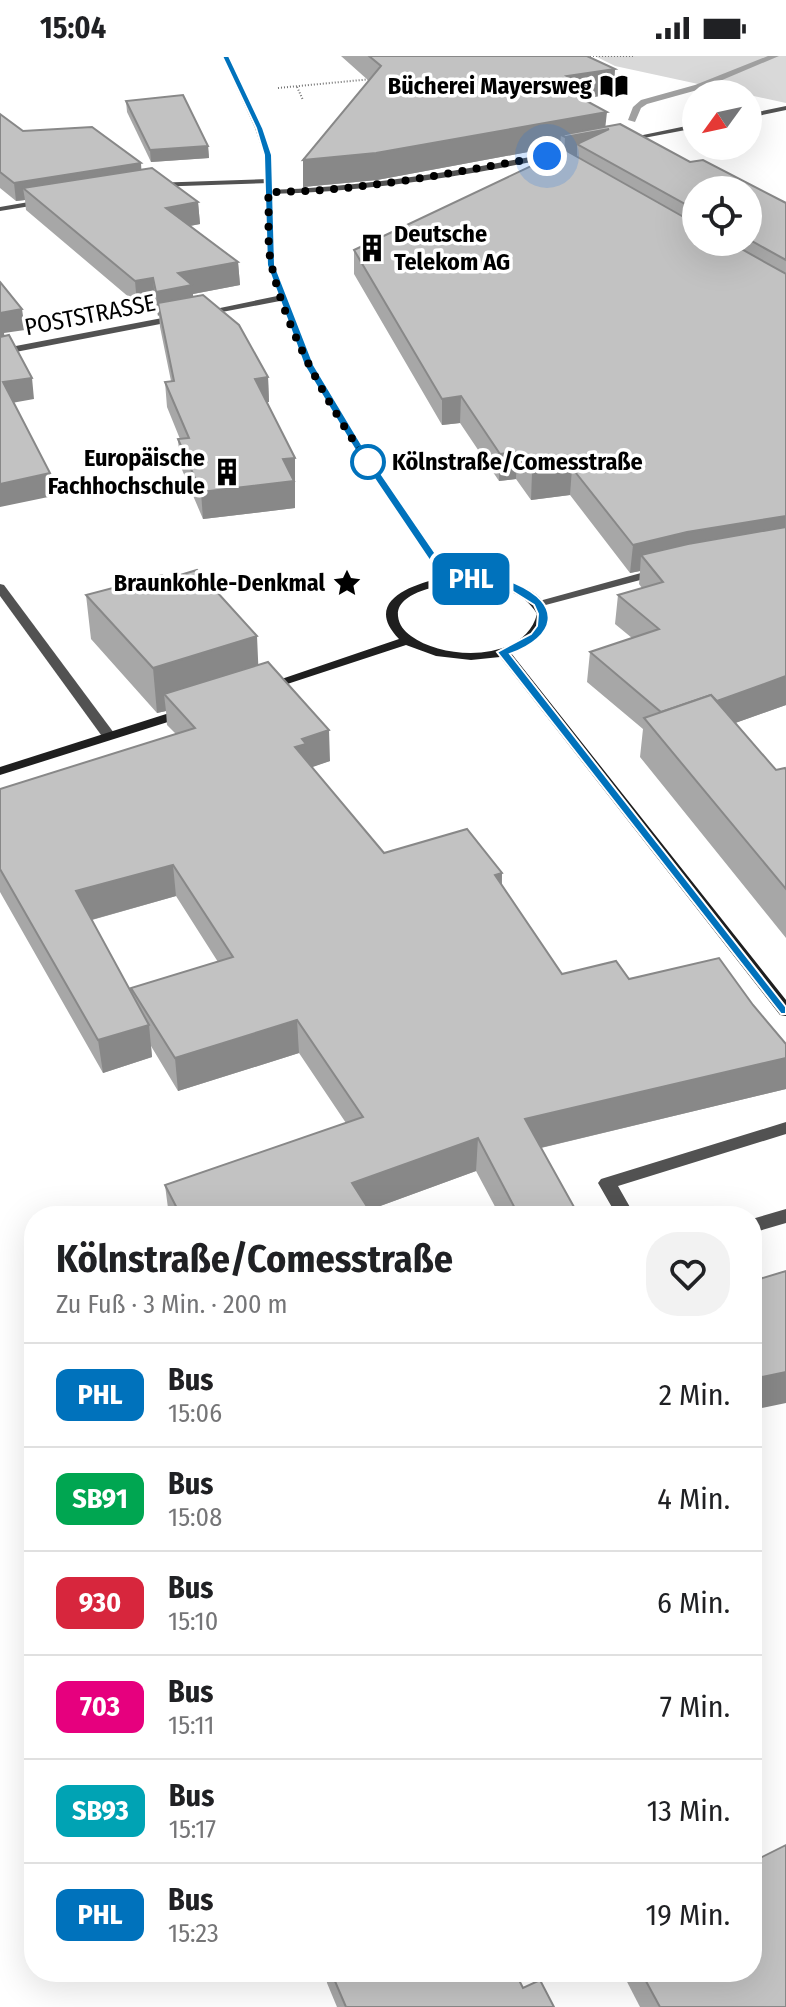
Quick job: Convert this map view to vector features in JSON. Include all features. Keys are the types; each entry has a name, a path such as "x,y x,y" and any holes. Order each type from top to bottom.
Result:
{"main road":[{"path":"225,56 268,155 271,265 309,365 360,450 448,580"},
{"path":"448,580 491,580 511,586 538,603 544,614 543,626 535,637 503,652 462,656 422,648 396,628 391,616 396,603 407,593 425,584 448,580"},
{"path":"256,689 408,640"},
{"path":"503,652 786,1011"},
{"path":"0,771 197,708"}],"street":[{"path":"762,113 786,108"},
{"path":"609,143 682,129"},
{"path":"610,133 624,140"},
{"path":"148,185 268,187 318,192 593,146"},
{"path":"547,156 561,163"},
{"path":"0,209 60,199"},
{"name":"POSTSTRASSE","path":"0,352 282,298"},
{"path":"538,603 668,570"},
{"path":"0,588 109,736"},
{"path":"620,1206 607,1183 786,1128"},
{"path":"762,1223 786,1216"}],"path":[{"path":"575,56 635,56"},
{"path":"241,91 375,78"},
{"path":"297,87 303,100"}],"shaded area":[{"path":"595,56 786,56 786,103 762,98 762,80 682,80 615,66"}],"building":[{"path":"369,56 587,56 615,69 567,76 578,82 557,85 607,112 376,153 303,160 381,66"},
{"path":"183,95 208,146 150,150 126,101"},
{"path":"0,114 23,131 92,127 141,163 14,183 0,172"},
{"path":"620,124 682,160 703,160 734,176 682,176 682,202 577,144 609,129 565,137 561,135"},
{"path":"565,150 682,216 682,256 754,256 786,274 786,516 687,532 633,545 572,468 532,473 517,452 500,454 461,396 442,399 354,250"},
{"path":"152,168 198,202 166,208 238,262 178,273 192,285 156,292 153,278 135,281 23,188"},
{"path":"762,191 786,203 786,260 762,247"},
{"path":"0,282 22,309 0,313"},
{"path":"203,295 239,325 268,377 255,379 295,458 283,459 294,481 201,492 178,439 189,438 165,382 174,381 158,303"},
{"path":"9,335 32,378 3,382 50,473 0,484 0,337"},
{"path":"786,527 786,676 717,701 711,695 661,712 590,652 659,629 618,595 663,582 641,555"},
{"path":"197,570 257,636 153,668 86,595 162,575 167,579"},
{"path":"268,662 329,730 302,739 306,744 295,747 384,853 467,829 502,873 495,875 562,974 616,961 629,979 719,958 786,1044 786,1058 525,1119 573,1206 514,1206 478,1138 352,1183 367,1206 176,1206 165,1185 363,1117 297,1020 175,1058 131,988 233,957 173,865 76,891 149,1025 98,1040 0,869 0,789 195,728 164,694"},
{"path":"711,695 776,770 786,770 786,889 644,718"},
{"path":"786,1271 786,1372 762,1377 762,1278"},
{"path":"786,1845 786,2007 660,2007 646,1982 762,1982 762,1857"},
{"path":"335,1982 520,1982 523,1988 541,1982 554,2007 346,2007"}],"waterway":[{"path":"632,120 637,107 644,102 698,87 775,56"}],"bus line":[{"name":"PHL","path":"225,56 259,128 268,155 271,265 309,365 360,450 448,580 491,580 527,593 538,603 544,614 543,626 535,637 503,652 786,1011"}],"place":[{"name":"Bücherei Mayersweg","path":"614,86"},
{"name":"Deutsche Telekom AG","path":"372,248"},
{"name":"Kölnstraße/Comesstraße","path":"368,462"},
{"name":"Europäische Fachhochschule","path":"227,472"},
{"name":"Braunkohle-Denkmal","path":"347,583"}],"route":[{"path":"368,462 309,365 282,298 271,265 268,192 318,192 377,185 547,156"}]}
